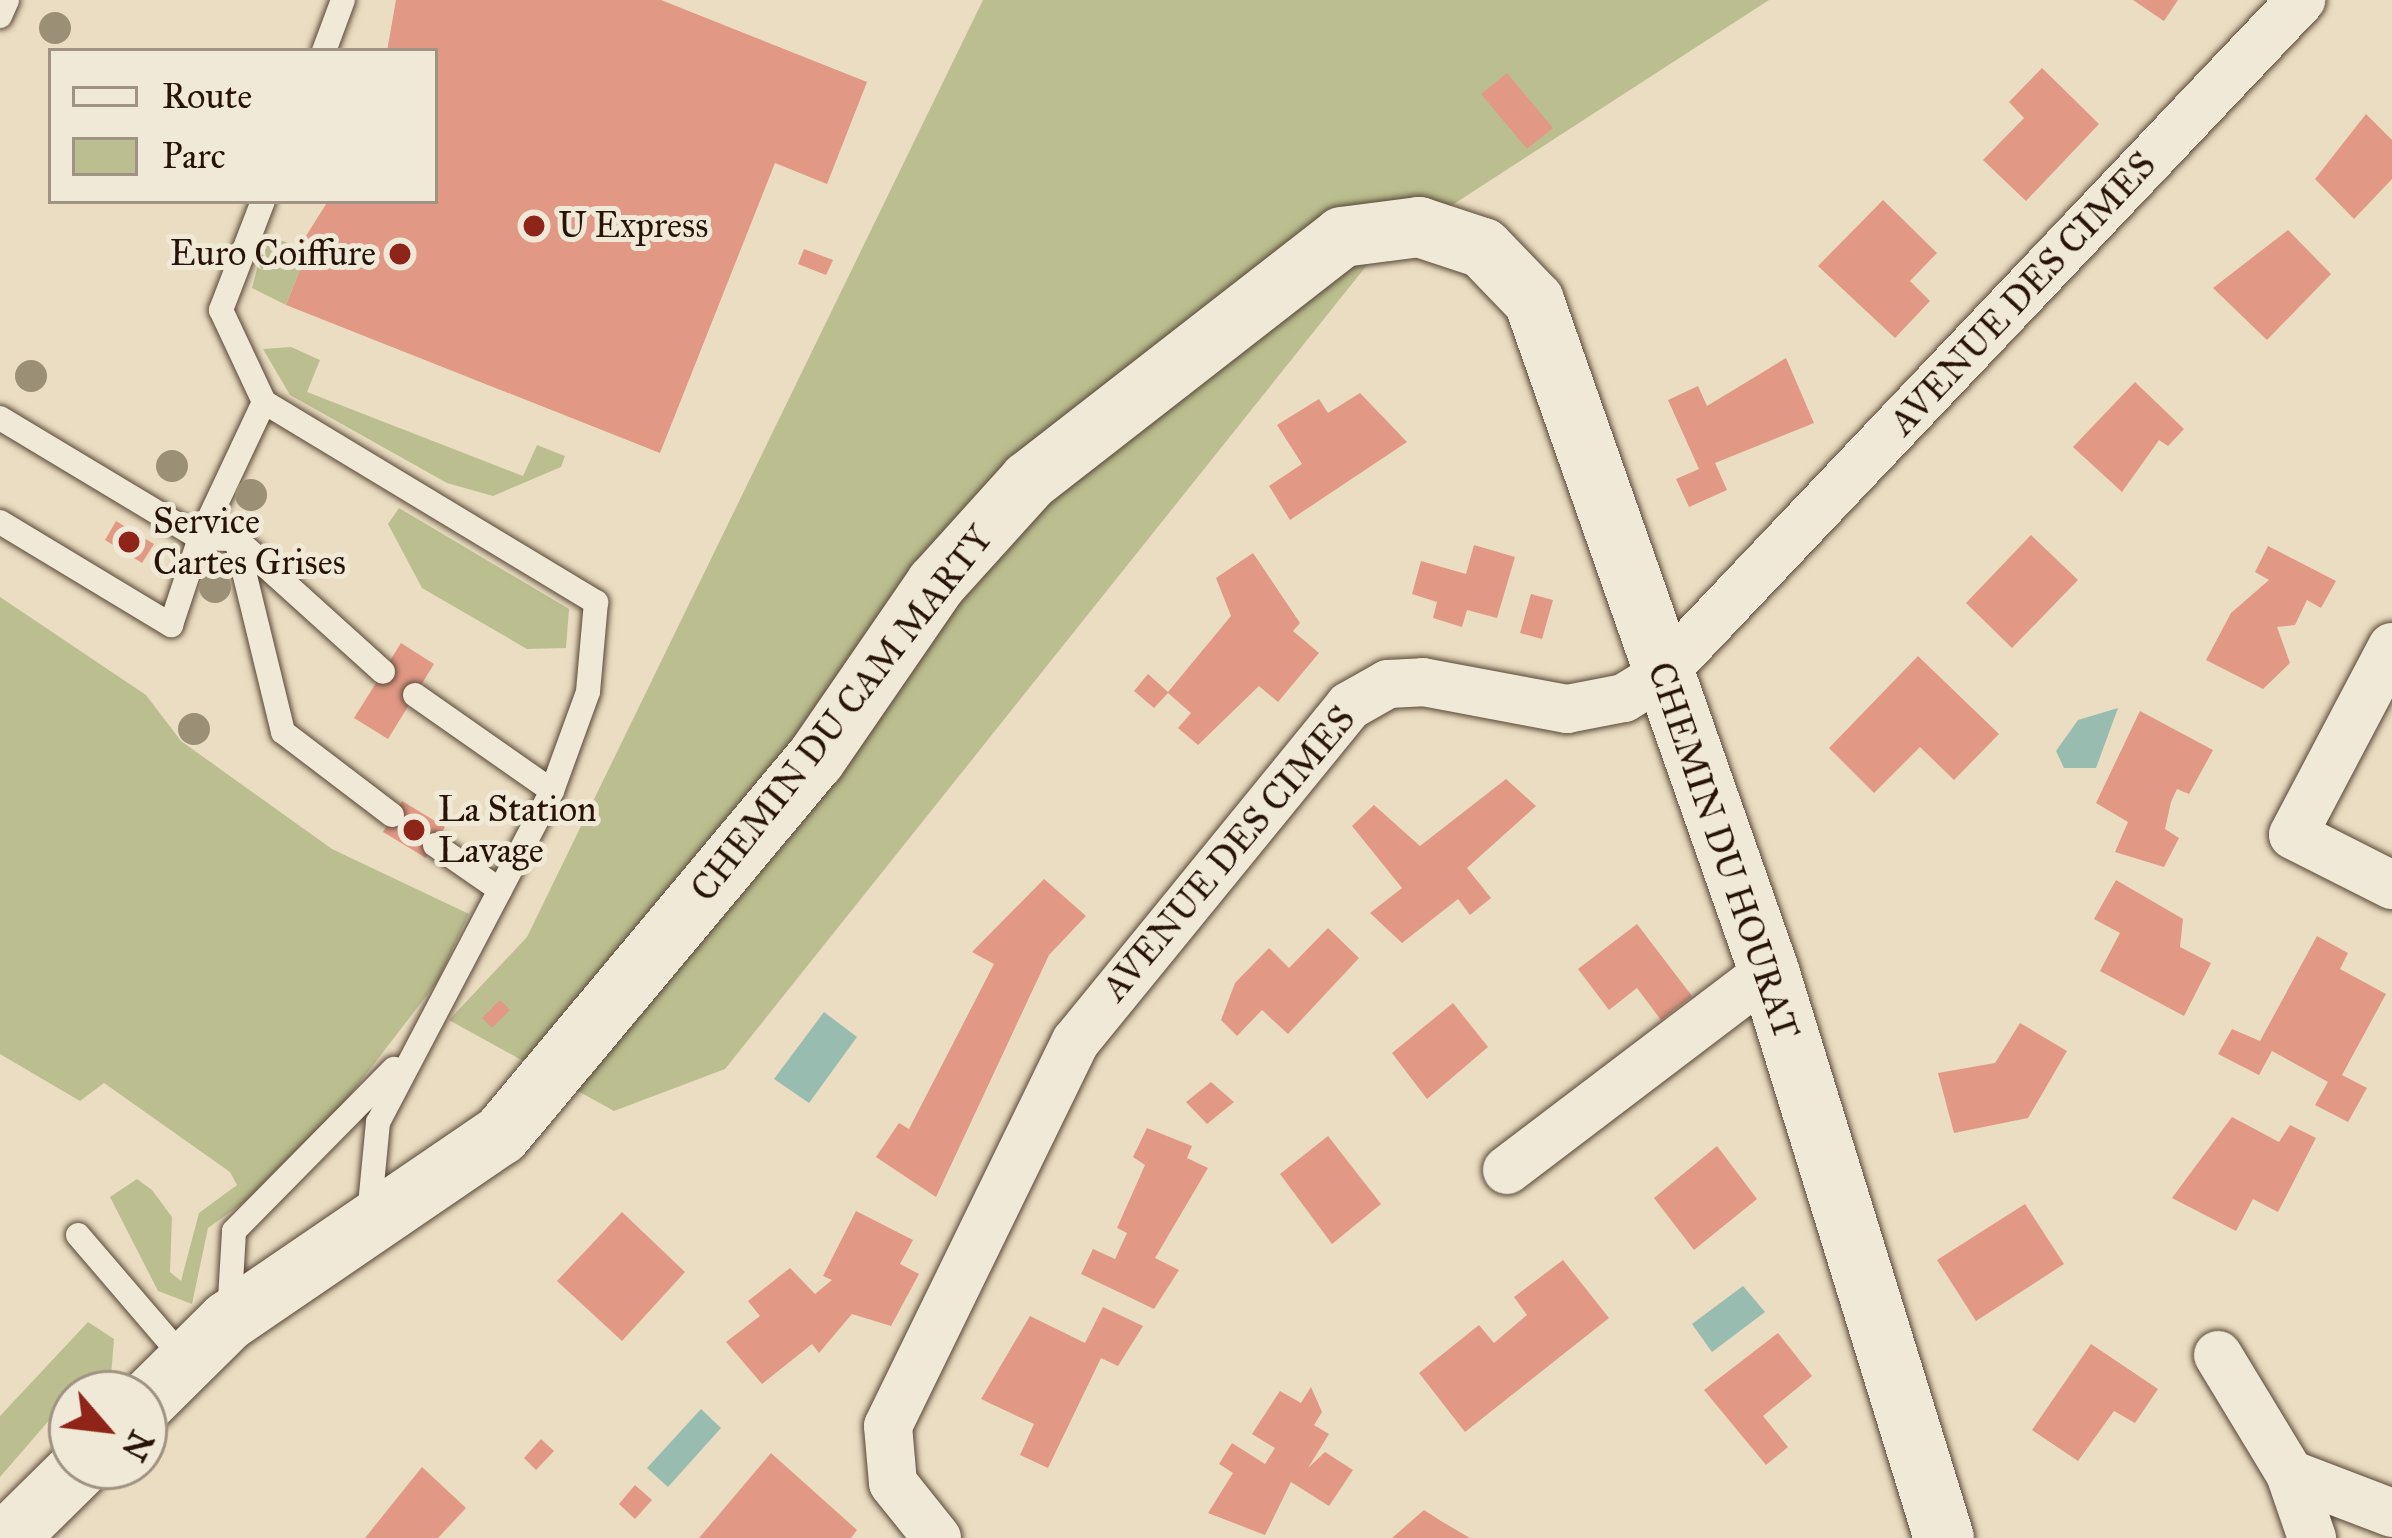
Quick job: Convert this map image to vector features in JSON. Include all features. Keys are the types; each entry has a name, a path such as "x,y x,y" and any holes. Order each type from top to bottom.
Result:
{"street":[{"name":"AVENUE DES CIMES","path":"937,1538 892,1483 888,1426 1076,1041 1349,706 1388,684 1423,682 1567,709 1624,698 1660,676 2301,0"},
{"name":"CHEMIN DU HOURAT","path":"1419,227 1483,248 1534,302 1660,676 1769,971 1944,1538"},
{"name":"CHEMIN DU CAM MARTY","path":"168,1380 208,1341 500,1135 814,760 936,584 1029,481 1342,236 1419,227"},
{"path":"2392,647 2293,835 2392,885"},
{"path":"1507,1170 1769,971"},
{"path":"2218,1355 2290,1474 2312,1538"},
{"path":"2290,1474 2392,1513"},
{"path":"8,1538 57,1490"}],"lane":[{"path":"0,16 7,0"},
{"path":"325,48 343,0"},
{"path":"262,204 220,310 264,402 596,602 588,692 552,791 378,1122 368,1225"},
{"path":"0,522 171,625 200,538 264,402"},
{"path":"0,418 200,538 236,539 383,672"},
{"path":"236,539 283,732 392,815"},
{"path":"415,694 552,791"},
{"path":"435,845 500,890"},
{"path":"78,1235 208,1341 234,1231 314,1162 419,1040"}],"green space":[{"path":"983,0 1769,0 1375,255 725,1069 614,1111 449,1020 527,937"},
{"path":"266,235 308,250 286,305 252,288"},
{"path":"291,347 320,360 307,392 523,476 537,445 565,456 561,467 493,496 447,483 290,395 263,349"},
{"path":"399,508 569,609 566,648 527,649 422,588 388,524"},
{"path":"0,597 146,695 181,741 332,849 469,914 437,982 297,1164 208,1228 192,1304 158,1291 110,1197 137,1179 152,1190 172,1217 170,1272 181,1281 199,1213 237,1185 230,1172 104,1083 80,1101 0,1054"},
{"path":"88,1322 114,1339 111,1370 48,1370 48,1422 0,1477 0,1416"}],"water":[{"path":"2118,708 2096,768 2064,768 2056,751 2078,720"},
{"path":"824,1012 857,1037 809,1103 774,1079"},
{"path":"1743,1286 1765,1312 1712,1352 1692,1324"},
{"path":"701,1409 721,1428 668,1487 647,1468"}],"building":[{"name":"U Express","path":"396,0 661,0 867,82 827,184 775,163 660,453 286,305 308,250 299,247 326,204 438,204 438,48 388,48"},
{"path":"2133,0 2178,0 2164,21"},
{"path":"2042,68 2099,124 2026,201 1983,160 2024,118 2009,102"},
{"path":"1507,73 1553,128 1527,149 1481,94"},
{"path":"2366,114 2392,140 2392,179 2354,219 2315,179"},
{"path":"1883,200 1937,253 1910,281 1930,301 1895,338 1818,266"},
{"path":"2288,230 2331,274 2267,340 2213,288"},
{"path":"804,249 833,260 826,275 798,264"},
{"path":"1786,358 1814,423 1715,463 1727,490 1689,507 1676,479 1699,469 1668,400 1698,386 1707,406"},
{"path":"2135,382 2184,429 2168,446 2159,440 2122,492 2073,447"},
{"path":"1360,393 1407,442 1290,520 1269,486 1302,464 1277,425 1319,399 1328,413"},
{"name":"Service Cartes Grises","path":"116,521 154,544 142,563 105,540"},
{"path":"2031,535 2078,580 2012,648 1966,603"},
{"path":"1474,545 1515,557 1497,618 1467,610 1462,627 1433,618 1437,602 1412,594 1421,561 1466,574"},
{"path":"2268,546 2336,581 2321,608 2307,600 2295,625 2277,627 2290,663 2263,689 2206,660 2231,613 2269,580 2255,572"},
{"path":"1253,553 1300,623 1293,631 1319,653 1278,702 1259,686 1198,745 1178,728 1191,713 1168,693 1154,708 1134,691 1148,674 1168,692 1231,616 1216,578"},
{"path":"1531,594 1553,600 1542,639 1520,633"},
{"path":"401,643 434,664 388,739 354,718"},
{"path":"1918,656 1999,734 1954,780 1920,747 1874,793 1829,748"},
{"path":"2140,711 2213,750 2189,794 2177,789 2171,802 2165,829 2179,838 2164,867 2115,852 2128,822 2096,803"},
{"path":"1506,779 1536,806 1467,868 1491,898 1470,915 1458,899 1402,943 1370,913 1402,888 1352,826 1374,805 1420,846"},
{"name":"La Station Lavage","path":"402,801 445,827 426,858 383,832"},
{"path":"1044,879 1086,916 1049,955 936,1197 876,1157 899,1123 909,1129 994,964 972,952"},
{"path":"2116,880 2183,919 2180,947 2211,963 2184,1016 2100,971 2120,933 2094,919"},
{"path":"1637,924 1692,996 1661,1020 1637,988 1609,1010 1578,969"},
{"path":"1328,928 1359,958 1288,1034 1262,1010 1237,1036 1221,1020 1235,983 1269,948 1289,968"},
{"path":"2317,936 2348,953 2340,969 2386,994 2342,1075 2367,1088 2348,1122 2315,1105 2328,1082 2272,1051 2259,1075 2218,1054 2232,1029 2260,1041"},
{"path":"500,1000 510,1010 492,1028 482,1018"},
{"path":"1453,1003 1488,1047 1427,1099 1392,1053"},
{"path":"2020,1023 2067,1051 2028,1118 1954,1133 1938,1073 1995,1063"},
{"path":"1211,1082 1234,1102 1207,1124 1186,1102"},
{"path":"2232,1117 2279,1142 2290,1125 2316,1138 2278,1212 2253,1199 2236,1231 2172,1198"},
{"path":"1147,1128 1192,1146 1187,1158 1208,1168 1155,1258 1179,1270 1154,1309 1081,1274 1093,1249 1115,1259 1127,1233 1117,1228 1145,1165 1133,1157"},
{"path":"1328,1136 1381,1204 1332,1244 1280,1174"},
{"path":"1717,1146 1757,1199 1694,1250 1654,1198"},
{"path":"2025,1204 2064,1264 1976,1321 1937,1260"},
{"path":"856,1211 913,1240 900,1264 919,1274 891,1326 852,1314 819,1353 812,1344 762,1384 726,1342 760,1316 748,1301 790,1268 815,1294 832,1280 823,1276"},
{"path":"622,1212 685,1272 622,1341 557,1281"},
{"path":"1563,1260 1609,1318 1465,1432 1419,1373 1479,1325 1494,1343 1527,1315 1514,1297"},
{"path":"1103,1307 1143,1326 1118,1366 1101,1358 1048,1468 1020,1455 1034,1424 981,1399 1030,1316 1085,1343"},
{"path":"1778,1333 1812,1376 1763,1416 1788,1447 1766,1465 1704,1390"},
{"path":"2091,1344 2158,1389 2135,1423 2114,1411 2078,1461 2032,1430"},
{"path":"1311,1387 1322,1412 1314,1425 1329,1434 1308,1468 1325,1452 1353,1470 1329,1506 1291,1482 1265,1535 1208,1513 1233,1473 1219,1464 1232,1443 1265,1464 1275,1448 1252,1434 1280,1391 1301,1403"},
{"path":"541,1439 554,1451 536,1470 524,1458"},
{"path":"771,1453 857,1530 851,1538 699,1538"},
{"path":"422,1467 466,1508 438,1538 365,1538"},
{"path":"635,1485 652,1500 635,1519 619,1504"},
{"path":"1424,1510 1441,1521 1470,1538 1392,1538"}],"place":[{"name":"U Express","path":"534,226"},
{"name":"Euro Coiffure","path":"400,254"},
{"name":"Service Cartes Grises","path":"129,542"},
{"name":"La Station Lavage","path":"414,830"}]}
